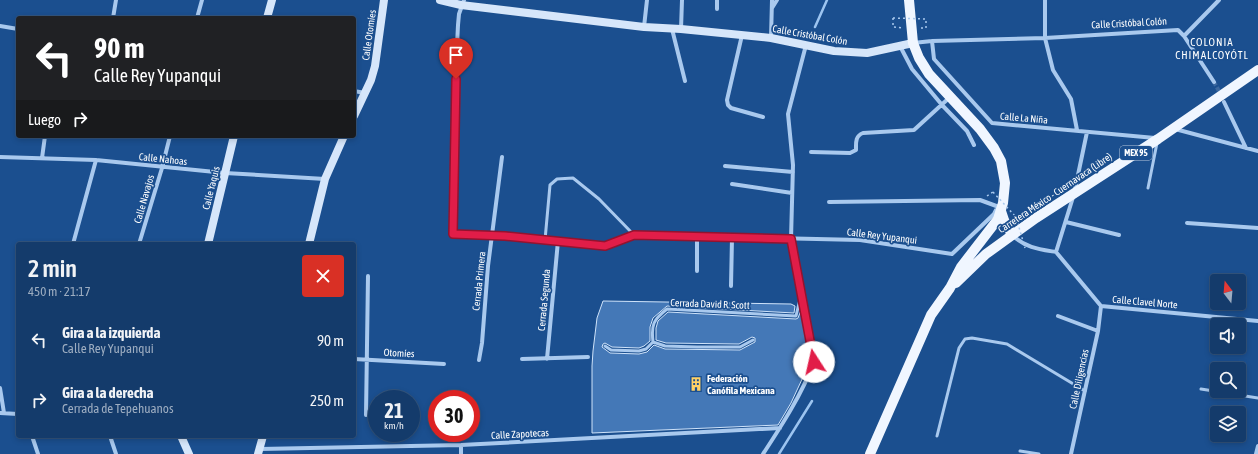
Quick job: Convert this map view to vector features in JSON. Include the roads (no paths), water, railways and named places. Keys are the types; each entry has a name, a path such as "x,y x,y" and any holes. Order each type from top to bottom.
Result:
{"main road":[{"name":"Carretera México - Cuernavaca (Libre)","path":"870,454 928,322 950,288 961,267 998,219 1005,183 1001,161 994,148 980,130 929,74 920,58 913,43 909,0"},
{"name":"Carretera México - Cuernavaca (Libre)","path":"950,288 986,254 1036,218 1158,139 1258,70"},
{"path":"1001,207 1004,220 1012,235"}],"street":[{"path":"113,16 116,0"},
{"path":"198,16 202,0"},
{"path":"268,16 272,0"},
{"name":"Calle Otomíes","path":"356,112 366,93 375,66 384,0"},
{"name":"Calle Cristóbal Colón","path":"440,0 644,26 771,38 834,51 867,53 913,43 932,41 1045,38 1178,30 1184,36"},
{"path":"644,26 647,0"},
{"path":"680,29 682,0"},
{"path":"717,0 717,9"},
{"path":"771,38 772,0"},
{"path":"772,9 777,0"},
{"path":"1045,0 1045,38 1053,70 1071,99 1076,130"},
{"path":"1214,82 1184,36 1219,0"},
{"name":"Calle Rey Yupanqui","path":"462,3 458,25 454,106 453,234 558,241 605,246 634,235 860,240 952,254 1001,207"},
{"path":"0,26 16,29"},
{"path":"672,28 685,81"},
{"path":"742,36 728,105 731,108 763,116"},
{"name":"Calle La Niña","path":"932,41 934,59 992,123 1158,139"},
{"path":"763,454 780,428 808,378 814,362 791,239 793,165 788,114 806,45"},
{"path":"900,46 912,69 942,105 967,131 974,145"},
{"path":"356,91 366,93"},
{"path":"811,152 850,152 856,150 857,138 859,134 914,130 950,98"},
{"path":"1224,102 1246,148"},
{"path":"1173,128 1258,151"},
{"path":"1012,235 1022,244 1034,249 1056,252 1074,194 1087,132"},
{"path":"42,158 45,138"},
{"name":"Calle Navajos","path":"140,242 170,138"},
{"name":"Calle Yaquis","path":"208,242 234,138"},
{"path":"309,242 324,179 343,138"},
{"name":"Calle Nahoas","path":"0,157 96,160 162,168 324,179"},
{"name":"Cerrada Primera","path":"479,360 482,342 488,266 502,157"},
{"path":"74,242 96,160"},
{"path":"725,166 793,172"},
{"path":"732,184 792,193"},
{"path":"829,202 980,200 1001,207"},
{"path":"1066,222 1119,235"},
{"path":"1186,223 1258,228"},
{"path":"697,236 697,271"},
{"path":"731,286 732,238"},
{"name":"Cerrada Segunda","path":"547,360 558,241"},
{"name":"Calle Clavel Norte","path":"1056,252 1101,306 1258,321"},
{"path":"366,415 368,276"},
{"name":"Calle Diligencias","path":"1071,454 1098,331 1101,306"},
{"path":"1058,316 1098,331"},
{"path":"522,360 588,357"},
{"name":"Otomíes","path":"356,359 444,364"},
{"path":"0,388 2,413 16,414"},
{"name":"Calle Zapotecas","path":"259,452 461,445 780,428"},
{"path":"33,438 38,454"},
{"path":"111,438 116,454"},
{"path":"182,438 189,454"},
{"path":"259,452 262,438"},
{"path":"461,445 461,454"},
{"path":"1256,454 1258,446"}],"lane":[{"path":"1148,188 1158,139"},
{"path":"545,240 550,185 557,179 573,178 599,199 634,235"},
{"name":"Cerrada David R. Scott","path":"653,342 652,331 656,317 667,310 796,316 802,292"},
{"path":"937,436 959,348 965,339 972,338 1007,344 1085,391"},
{"path":"606,346 611,350 639,351 646,349 653,342 665,346 740,347 753,340"},
{"path":"1201,388 1258,398"},
{"path":"1020,451 1040,454"}],"waterway":[{"path":"815,27 827,0"},
{"path":"779,454 812,401"}],"tunnel":[{"path":"1214,82 1221,95"}],"place":[{"name":"Federación Canófila Mexicana","path":"696,384"}],"district":[{"name":"COLONIA CHIMALCOYÓTL","path":"1212,48"}]}
